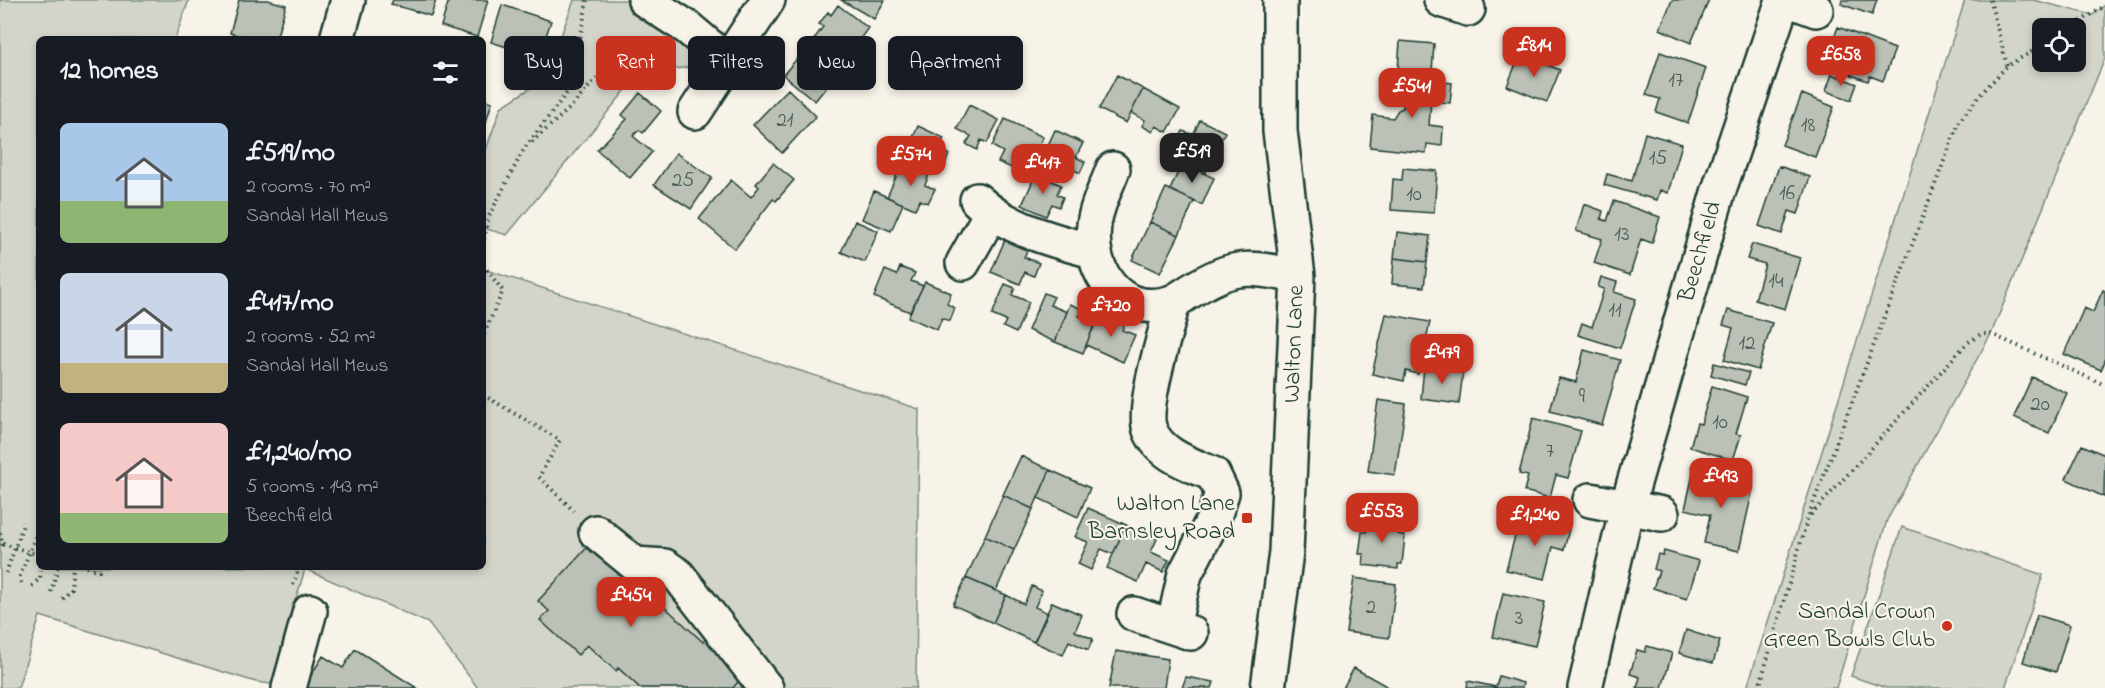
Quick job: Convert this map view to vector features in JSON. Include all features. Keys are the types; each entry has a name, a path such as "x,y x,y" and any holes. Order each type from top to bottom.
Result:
{"street":[{"path":"338,36 348,0"},
{"path":"645,0 697,36"},
{"path":"744,36 768,0"},
{"name":"Walton Lane","path":"1268,688 1286,552 1298,276 1280,131 1280,0"},
{"name":"Beechfield","path":"1585,688 1627,507 1718,193 1783,0"},
{"path":"695,112 709,90"},
{"path":"1113,169 1094,223 1093,250 1108,286 1122,298 1137,305 1154,307 1173,303 1203,284 1238,270 1257,269 1298,276"},
{"path":"963,263 984,207 1061,243 1093,250"},
{"path":"1134,614 1182,630 1185,574 1213,520 1222,493 1213,474 1185,463 1171,454 1159,444 1150,429 1148,410 1173,303"},
{"path":"1590,500 1662,513"},
{"path":"596,532 635,564 665,566 678,575 766,688"},
{"path":"289,688 310,611"}],"path":[{"path":"486,229 488,218 524,148 572,86 587,0"},
{"path":"1990,0 2007,66"},
{"path":"2086,18 2105,6"},
{"path":"524,148 572,106 610,63 688,28"},
{"path":"1759,688 1808,517 1959,122 2007,66 2032,51"},
{"path":"486,269 503,291 486,329"},
{"path":"1808,517 1967,342 1981,334 1991,334 2105,385"},
{"path":"486,397 560,440 539,477 596,532"},
{"path":"6,573 13,548 25,528 24,522"},
{"path":"0,533 3,544 0,549"},
{"path":"22,581 21,570 36,537"},
{"path":"3,544 36,554"},
{"path":"42,570 53,591"},
{"path":"32,586 46,580 55,570"},
{"path":"63,596 72,589 73,570"}],"shaded area":[{"path":"0,0 189,0 176,36 36,36 36,570 305,570 271,684 256,682 40,616 18,688 0,688"},
{"path":"574,0 645,0 693,36 688,36 688,67 676,69 676,36 596,36 596,90 626,90 507,235 486,229 486,150 501,107 528,90 584,90 584,36 561,36"},
{"path":"1965,0 2033,0 2093,15 2105,5 2105,58 1991,334 1887,520 1836,688 1747,688"},
{"path":"486,270 919,409 916,688 478,688 428,623 307,570 486,570"},
{"name":"Sandal Crown Green Bowls Club","path":"1902,527 2043,575 2005,688 1886,688 1851,676"}],"building":[{"path":"239,0 268,0 286,5 277,36 240,36 230,33"},
{"path":"393,0 436,0 431,16 391,4"},
{"path":"449,0 488,0 477,36 441,26"},
{"path":"841,0 885,0 874,19"},
{"path":"1672,0 1709,0 1691,43 1660,29"},
{"path":"1842,0 1877,0 1872,15 1841,4"},
{"path":"502,5 551,21 546,36 504,36 504,46 491,42"},
{"path":"838,5 868,28 862,36 816,36 823,27 819,24 828,12 831,15"},
{"path":"1838,27 1895,49 1883,81 1870,76 1868,81 1851,75 1853,69 1826,59"},
{"path":"1400,41 1434,44 1432,72 1398,70"},
{"path":"1660,52 1706,68 1688,123 1656,112 1660,99 1646,95"},
{"path":"1520,54 1560,70 1547,102 1507,86"},
{"path":"797,59 797,86 785,77 785,73"},
{"path":"1832,74 1857,84 1851,100 1826,91"},
{"path":"1117,75 1143,89 1126,123 1099,109"},
{"path":"1406,78 1452,83 1450,103 1431,101 1429,125 1443,127 1442,146 1427,144 1426,153 1370,147 1373,115 1393,118 1398,110 1403,108"},
{"path":"788,89 816,116 782,153 753,125"},
{"path":"1143,89 1180,109 1167,132 1156,126 1153,132 1142,126 1145,120 1131,113"},
{"path":"801,90 824,90 815,101"},
{"path":"640,93 661,111 643,133 639,130 633,136 652,152 630,178 597,150 627,119 622,115"},
{"path":"1802,94 1834,107 1815,157 1782,145"},
{"path":"486,100 492,102 486,122"},
{"path":"969,105 999,120 987,143 981,140 977,150 966,144 971,136 957,129"},
{"path":"1005,119 1043,137 1031,165 1017,158 1012,168 998,162 1003,152 992,146"},
{"path":"1200,120 1225,132 1205,173 1177,160 1183,148 1176,145 1183,131 1193,135"},
{"path":"918,126 944,138 939,149 949,154 944,167 934,163 929,175 902,163"},
{"path":"1055,130 1083,143 1076,157 1085,162 1080,173 1070,168 1064,180 1038,167"},
{"path":"1645,133 1682,144 1668,193 1660,190 1657,200 1604,185 1607,174 1632,181"},
{"path":"676,153 712,178 691,209 654,185"},
{"path":"773,163 794,180 776,201 773,199 735,249 699,219 731,180 751,197 759,187 756,184"},
{"path":"902,163 929,175 925,185 935,189 928,203 920,200 915,209 887,197"},
{"path":"1182,163 1214,178 1202,205 1170,190"},
{"path":"1779,166 1810,177 1798,214 1789,211 1782,234 1759,226"},
{"path":"1403,168 1437,171 1434,213 1391,210 1393,179 1402,180"},
{"path":"1036,174 1061,185 1057,194 1063,197 1059,207 1052,204 1046,216 1022,205"},
{"path":"1166,188 1194,201 1179,235 1150,222"},
{"path":"874,191 903,204 891,231 862,219"},
{"path":"1614,201 1660,217 1652,243 1641,239 1630,275 1594,263 1602,239 1576,231 1584,204 1603,211 1601,219 1607,221"},
{"path":"855,221 878,231 865,262 841,252"},
{"path":"1150,222 1179,235 1160,273 1132,260"},
{"path":"1397,232 1430,236 1427,262 1394,258"},
{"path":"1007,235 1030,245 1024,257 1039,263 1034,276 1025,272 1020,284 991,272"},
{"path":"1752,244 1800,258 1785,309 1755,300 1765,264 1747,259"},
{"path":"1394,258 1427,262 1424,287 1392,284"},
{"path":"900,267 915,273 911,281 923,286 910,312 874,297 885,270 897,275"},
{"path":"1601,277 1617,282 1614,292 1636,299 1620,348 1578,335 1582,323 1592,327 1604,289 1598,287"},
{"path":"925,282 951,293 947,304 955,308 950,321 942,318 937,330 908,317"},
{"path":"1005,284 1015,288 1012,295 1029,302 1016,333 1003,327 1006,321 992,315"},
{"path":"2103,290 2105,291 2105,361 2101,370 2064,354 2084,308 2093,312"},
{"path":"1044,293 1054,297 1050,305 1067,312 1055,342 1028,330"},
{"path":"1070,304 1082,309 1079,316 1095,323 1083,353 1055,342"},
{"path":"1728,310 1772,323 1758,370 1724,360 1733,328 1723,325"},
{"path":"1112,314 1126,320 1122,330 1135,335 1123,362 1086,345 1098,317 1109,322"},
{"path":"1386,314 1430,322 1418,374 1406,371 1404,381 1372,374"},
{"path":"1584,350 1620,360 1602,425 1550,411 1559,378 1576,382"},
{"path":"1714,363 1749,373 1745,385 1711,375"},
{"path":"1424,367 1463,372 1459,404 1421,399"},
{"path":"2032,377 2067,393 2049,433 2014,417"},
{"path":"1712,386 1747,397 1736,434 1741,435 1733,460 1690,447 1697,423 1701,424"},
{"path":"1378,400 1406,404 1395,475 1368,471"},
{"path":"1533,418 1581,431 1568,478 1556,475 1550,498 1524,491 1528,476 1519,474"},
{"path":"2082,445 2105,455 2104,497 2066,479"},
{"path":"1021,456 1050,470 1033,509 1003,495"},
{"path":"1050,470 1090,488 1078,517 1038,498"},
{"path":"1693,474 1753,488 1739,551 1704,543 1710,515 1685,509"},
{"path":"1003,495 1033,509 1014,550 985,536"},
{"path":"1088,508 1126,525 1113,554 1101,549 1091,570 1078,564 1088,542 1075,537"},
{"path":"1368,517 1400,521 1398,534 1405,536 1402,564 1398,564 1398,569 1363,565 1364,554 1359,554 1362,532 1366,532"},
{"path":"1520,517 1569,529 1564,550 1553,547 1545,579 1506,570"},
{"path":"1126,525 1157,539 1151,552 1169,560 1163,572 1146,564 1138,582 1107,568"},
{"path":"985,536 1014,550 996,591 966,578"},
{"path":"593,541 703,642 711,633 724,645 716,653 742,677 733,688 640,688 618,668 616,671 587,645 578,655 540,620 549,611 538,601"},
{"path":"1664,551 1699,561 1687,599 1653,588 1659,571 1654,569 1658,554 1663,555"},
{"path":"966,578 1006,595 993,623 953,605"},
{"path":"1354,578 1396,584 1389,638 1346,632"},
{"path":"1032,586 1042,591 1035,607 1048,613 1034,642 993,623 1006,595 1024,604"},
{"path":"1503,593 1545,602 1535,646 1493,637"},
{"path":"1052,602 1082,615 1075,631 1093,639 1088,650 1069,641 1063,655 1034,642"},
{"path":"2037,615 2070,625 2056,672 2023,662"},
{"path":"1686,630 1720,641 1713,663 1679,653"},
{"path":"1647,646 1672,653 1662,688 1637,688 1640,677 1630,674 1637,650 1645,652"},
{"path":"355,649 417,688 303,688 323,656 343,668"},
{"path":"1116,651 1168,659 1164,688 1109,688"},
{"path":"1354,668 1390,688 1343,688"},
{"path":"1499,676 1523,683 1522,688 1467,688 1468,681 1496,687"},
{"path":"1186,677 1214,682 1212,688 1182,688"}],"place":[{"name":"Walton Lane Barnsley Road","path":"1247,518"},
{"name":"Sandal Crown Green Bowls Club","path":"1947,626"}]}
